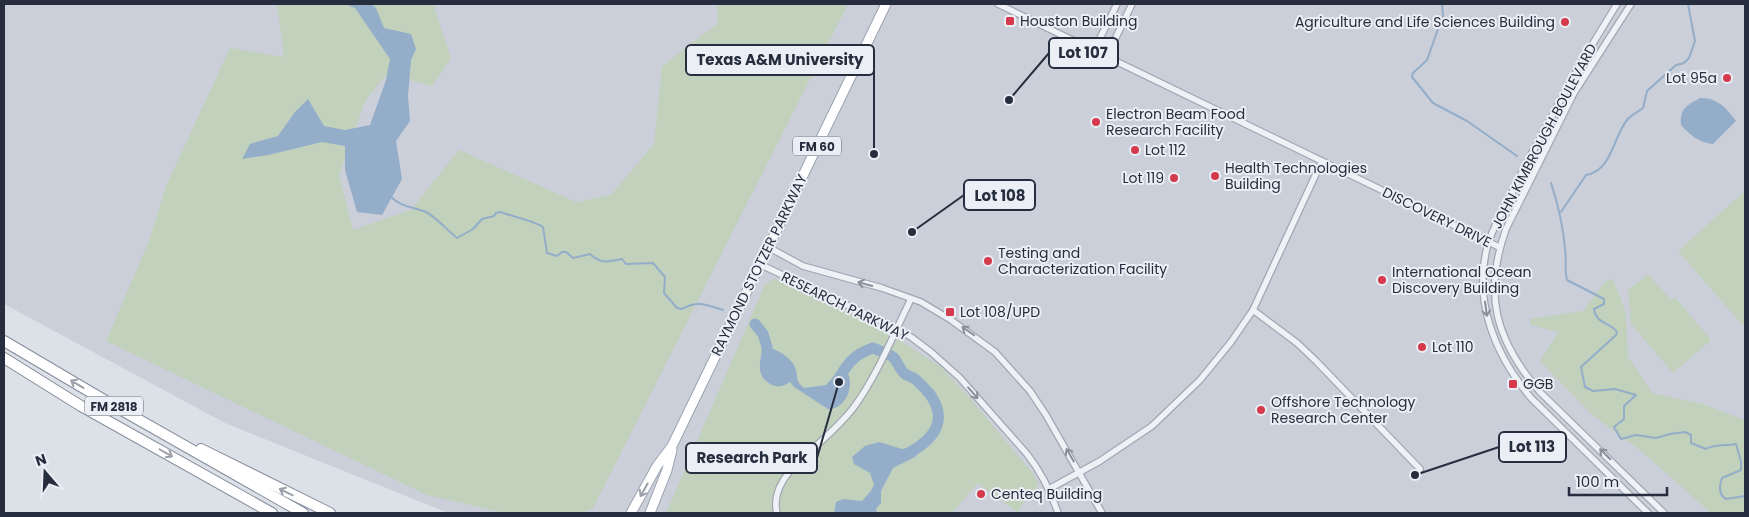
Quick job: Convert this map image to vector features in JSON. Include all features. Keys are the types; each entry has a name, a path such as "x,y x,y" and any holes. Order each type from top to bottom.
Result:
{"highway":[{"name":"FM 2818","path":"4,341 303,513"},
{"name":"FM 2818","path":"4,358 81,406 272,513"},
{"path":"104,400 330,513"},
{"path":"216,482 260,513"}],"main road":[{"name":"RAYMOND STOTZER PARKWAY","path":"631,513 657,466 672,446 886,4"},
{"name":"RAYMOND STOTZER PARKWAY","path":"650,513 667,470 672,446"}],"street":[{"name":"DISCOVERY DRIVE","path":"998,4 1499,248"},
{"path":"1094,50 1117,4"},
{"path":"1106,56 1132,4"},
{"name":"JOHN KIMBROUGH BOULEVARD","path":"1488,243 1531,154 1566,89 1618,4"},
{"name":"JOHN KIMBROUGH BOULEVARD","path":"1499,248 1506,229 1574,93 1631,4"},
{"path":"1610,16 1619,22"},
{"path":"1049,489 1080,473 1152,426 1200,380 1253,310 1322,162"},
{"path":"1488,243 1483,286 1486,310 1489,327 1497,349 1504,361 1517,382 1531,398 1648,513"},
{"name":"RESEARCH PARKWAY","path":"768,247 803,266 882,288 920,302 972,334 995,352 1030,391 1046,415 1102,513"},
{"path":"1499,248 1495,270 1496,311 1503,336 1513,356 1540,392 1664,513"},
{"name":"RESEARCH PARKWAY","path":"759,264 896,328 931,352 960,378 1036,465 1049,489 1058,513"},
{"path":"777,513 777,496 781,484 799,462 842,422 868,386 911,299"},
{"path":"1253,310 1290,338 1316,361 1420,469"},
{"path":"1504,361 1513,356"},
{"path":"1577,442 1585,435"}],"shaded area":[{"path":"4,4 1745,4 1745,513 448,513 225,423 4,304"}],"green space":[{"path":"277,4 433,4 451,59 432,86 387,74 365,101 339,175 353,230 411,210 459,150 576,202 611,195 654,144 662,66 717,24 718,4 848,4 593,508 581,513 505,513 427,495 106,341 149,241 166,186 230,48 284,57"},
{"path":"1745,191 1745,328 1678,251"},
{"path":"1648,274 1671,300 1675,297 1711,340 1673,373 1631,324 1628,290"},
{"path":"773,279 783,280 880,328 941,367 969,397 1033,474 1038,483 1034,492 1018,513 978,483 952,513 666,513 765,284"},
{"path":"1613,279 1626,313 1628,357 1652,393 1703,404 1744,420 1745,418 1745,513 1711,513 1641,451 1591,414 1540,361 1559,332 1531,325 1530,319 1583,311 1606,281"}],"water":[{"path":"345,4 371,4 376,8 384,28 411,34 416,49 411,60 408,96 410,121 396,141 402,179 382,215 357,212 345,170 345,146 322,142 242,159 250,144 278,136 295,112 308,99 324,126 345,130 370,125 386,80 390,59 355,8"},
{"path":"1700,98 1711,99 1721,104 1736,121 1713,144 1695,138 1681,125 1685,108"},
{"path":"763,334 771,348 783,354 792,362 796,370 798,382 804,388 826,385 840,369 846,370 850,382 844,401 834,408 828,409 794,387 790,382 777,386 765,380 761,375 760,369 762,344 760,338"},
{"path":"879,442 902,449 920,446 921,450 915,457 893,468 881,491 881,503 876,509 877,513 834,513 836,502 843,499 862,501 870,492 874,485 870,473 854,464 852,457 865,446"}],"waterway":[{"path":"1442,4 1443,15 1427,60 1413,73 1412,77 1433,103 1467,121 1517,156"},
{"path":"1561,212 1586,175 1595,172 1607,160 1622,127 1627,120 1643,108 1647,91 1676,65 1684,63 1689,58 1695,41 1688,4"},
{"path":"1551,183 1563,232 1567,280 1604,299 1604,304 1594,309 1595,314 1597,318 1617,332 1581,367 1585,387 1593,391 1615,389 1636,395 1624,406 1624,419 1614,427 1621,439 1636,435 1656,438 1685,432 1691,435 1691,443 1706,449 1736,444 1741,462 1741,470 1722,478 1720,490 1726,499 1745,496"},
{"path":"390,196 404,205 426,212 457,238 473,229 482,219 494,216 500,212 543,227 547,253 557,256 562,252 566,252 573,258 590,254 604,261 622,259 626,264 653,263 665,277 664,293 677,308 682,309 698,304 723,310"},
{"path":"755,324 763,334 767,347"},
{"path":"837,382 851,361 866,350 873,348 892,356 906,375 921,384 935,403 938,421 936,429 931,436 907,454"}],"place":[{"name":"Houston Building","path":"1010,21"},
{"name":"Agriculture and Life Sciences Building","path":"1565,22"},
{"name":"Lot 95a","path":"1727,78"},
{"name":"Lot 107","path":"1009,100"},
{"name":"Electron Beam Food Research Facility","path":"1096,122"},
{"name":"Lot 112","path":"1135,150"},
{"name":"Texas A&M University","path":"874,154"},
{"name":"Health Technologies Building","path":"1215,176"},
{"name":"Lot 119","path":"1174,178"},
{"name":"Lot 108","path":"912,232"},
{"name":"Testing and Characterization Facility","path":"988,261"},
{"name":"International Ocean Discovery Building","path":"1382,280"},
{"name":"Lot 108/UPD","path":"950,312"},
{"name":"Lot 110","path":"1422,347"},
{"name":"Research Park","path":"839,382"},
{"name":"GGB","path":"1513,384"},
{"name":"Offshore Technology Research Center","path":"1261,410"},
{"name":"Lot 113","path":"1415,475"},
{"name":"Centeq Building","path":"981,494"}]}
